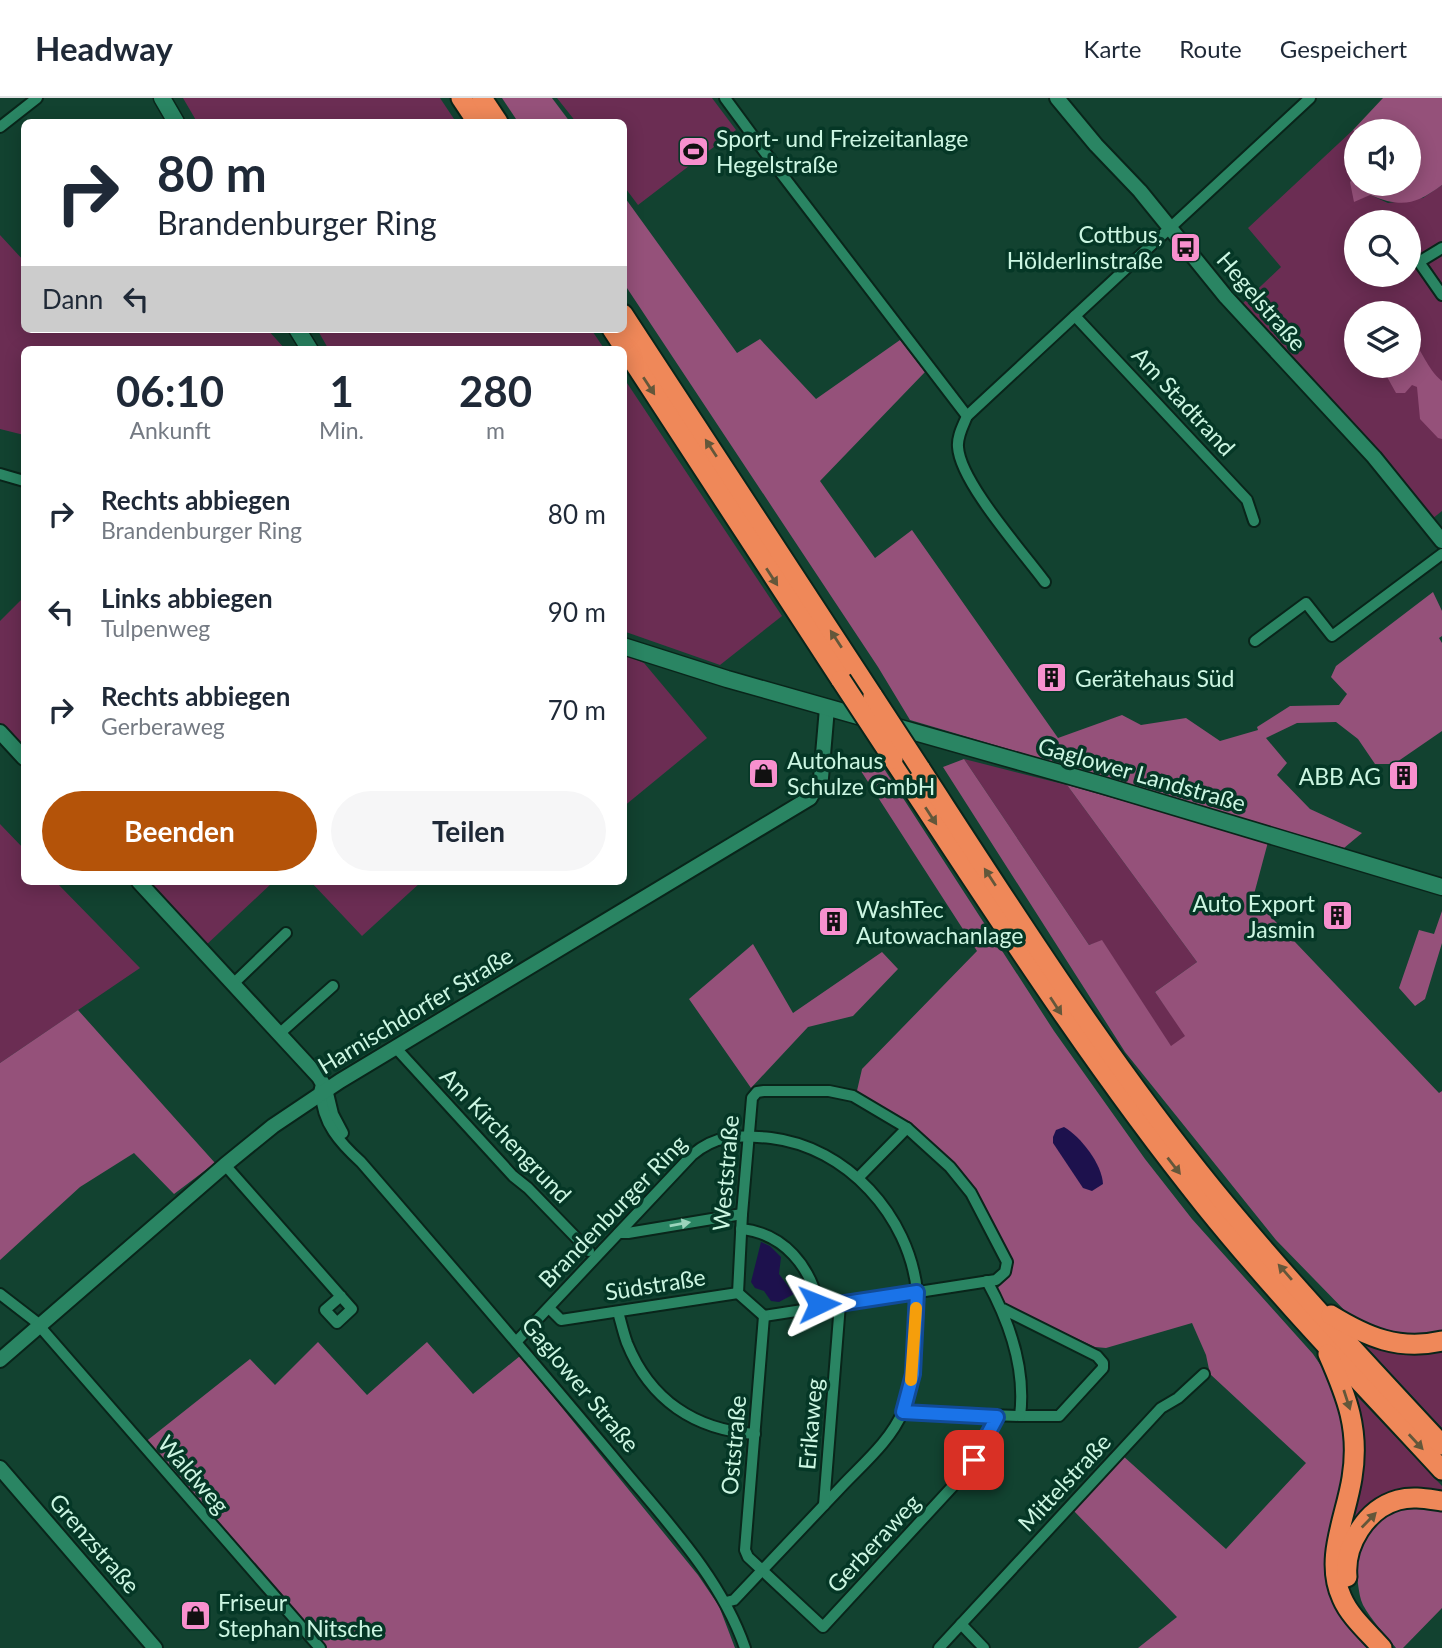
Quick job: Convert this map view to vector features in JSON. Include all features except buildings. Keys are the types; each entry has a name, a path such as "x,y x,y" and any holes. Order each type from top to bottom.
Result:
{"highway":[{"path":"461,98 475,119"},
{"path":"482,98 496,119"},
{"path":"627,320 999,890 1140,1095 1214,1189 1314,1305 1442,1445"},
{"path":"627,353 1067,1022 1206,1207 1442,1470"},
{"path":"1314,1305 1367,1336 1381,1341 1406,1345 1442,1341"},
{"path":"1320,1337 1346,1394 1354,1440 1352,1479 1335,1555 1337,1582 1342,1599 1382,1648"},
{"path":"1364,1627 1351,1596 1346,1571 1351,1545 1358,1532 1381,1508 1397,1500 1413,1497 1442,1501"}],"main road":[{"path":"162,98 174,119"},
{"name":"Gaglower Landstraße","path":"627,647 827,708 1151,799 1442,887"}],"street":[{"path":"0,127 37,98"},
{"path":"725,98 967,416"},
{"name":"Hegelstraße","path":"1057,98 1226,297 1374,457 1440,533"},
{"path":"1045,582 980,495 961,461 958,446 967,416 1310,98"},
{"path":"1442,248 1419,262 1442,295"},
{"name":"Am Stadtrand","path":"1075,316 1247,500 1254,520"},
{"path":"0,474 21,480"},
{"path":"1255,641 1306,603 1332,636 1442,554"},
{"name":"Harnischdorfer Straße","path":"0,1360 225,1165 323,1087 395,1048 810,798 821,778 827,708"},
{"path":"0,732 21,755"},
{"path":"142,885 279,1034 323,1087"},
{"path":"233,984 286,933"},
{"path":"279,1034 333,986"},
{"name":"Am Kirchengrund","path":"395,1048 513,1176 589,1251"},
{"name":"Gaglower Straße","path":"323,1087 338,1126 361,1162 517,1341 682,1542 726,1602 745,1648"},
{"name":"Weststraße","path":"738,1293 752,1098 757,1093 764,1090 828,1091 853,1096 907,1128"},
{"path":"764,1316 996,1280 1005,1272 1007,1262 971,1193 950,1167 907,1128 859,1178"},
{"name":"Brandenburger Ring","path":"517,1341 703,1145 729,1136 779,1139 813,1149 859,1178 874,1194 896,1227 912,1265 917,1292 913,1374 903,1412 879,1447 733,1600 726,1602"},
{"path":"225,1165 341,1296"},
{"path":"619,1233 742,1214"},
{"path":"741,1229 772,1237 798,1259 808,1272 819,1307"},
{"path":"987,1281 1003,1309 1016,1357 1020,1416"},
{"name":"Südstraße","path":"549,1308 561,1320 738,1293 764,1316"},
{"name":"Waldweg","path":"0,1294 38,1326 320,1648"},
{"name":"Erikaweg","path":"824,1505 840,1304"},
{"path":"903,1412 997,1417 1059,1416 1103,1367 1104,1363 1097,1356 1003,1309"},
{"path":"618,1311 628,1346 642,1372 674,1407 703,1424 728,1432 755,1434"},
{"name":"Oststraße","path":"764,1316 745,1550 748,1557 823,1627"},
{"name":"Mittelstraße","path":"939,1648 1161,1408 1178,1398 1204,1374"},
{"name":"Gerberaweg","path":"823,1627 965,1473 997,1417"},
{"name":"Grenzstraße","path":"0,1468 155,1648"},
{"path":"961,1624 984,1648"}],"shaded area":[{"path":"183,98 440,98 454,119 195,119"},
{"path":"502,98 552,98 568,119 516,119"},
{"path":"557,98 712,98 736,130 638,205 627,190 627,119 574,119"},
{"path":"1383,98 1442,98 1442,185 1424,197 1408,202 1391,202 1373,196 1421,196 1421,119 1363,119"},
{"path":"1344,138 1344,196 1372,196 1388,203 1423,198 1442,185 1442,511 1432,519 1378,451 1242,304 1281,267 1248,228"},
{"path":"1353,196 1368,196 1354,202"},
{"path":"627,201 737,353 760,339 816,399 900,340 925,372 820,481 875,558 912,530 1058,738 1122,715 1141,725 1186,718 1220,741 1258,730 1257,727 1290,706 1339,705 1347,694 1331,677 1336,666 1433,592 1442,611 1442,636 1439,638 1442,643 1442,731 1394,764 1375,764 1358,739 1336,722 1297,723 1266,738 1287,763 1277,775 1310,809 1362,833 1344,848 910,720 878,667 627,288"},
{"path":"0,235 21,258 21,333 271,333 282,346 21,346 21,434 0,429"},
{"path":"319,333 594,333 602,346 327,346"},
{"path":"1421,352 1442,381 1442,439 1420,419 1417,387 1412,385 1405,393 1396,393 1388,378 1421,378"},
{"path":"627,383 782,616 720,665 627,632"},
{"path":"21,600 21,749 0,725 0,621"},
{"path":"627,656 644,663 707,738 627,804"},
{"path":"964,759 1067,785 1197,962 1155,992 1186,1036 1171,1047 1102,941 1089,945"},
{"path":"964,759 1089,945 1102,940 1171,1046 1185,1036 1155,992 1197,962 1067,785 1268,842 1253,898 1439,1093 1442,1091 1442,1334 1405,1338 1353,1319 1276,1240 1125,1052 943,767"},
{"path":"879,761 1054,1031 1145,1159 1192,1219 1313,1354 1332,1382 1347,1448 1325,1559 1327,1574 1369,1648 1138,1648 1177,1617 1072,1509 1122,1455 1226,1549 1306,1463 1210,1374 1206,1355 1192,1323 1106,1348 1095,1347 1005,1305 997,1289 1010,1274 1011,1260 974,1191 954,1165 931,1142 907,1123 856,1095 862,1069 977,951 861,771"},
{"path":"0,824 21,846 21,885 59,885 140,968 0,1063"},
{"path":"148,885 270,885 204,947"},
{"path":"314,885 418,885 362,936"},
{"path":"1442,911 1442,943 1425,999 1415,1006 1399,988 1419,930 1434,934"},
{"path":"753,944 793,1013 882,952 898,969 853,1016 808,1027 751,1088 689,999"},
{"path":"78,1010 215,1163 174,1194 134,1153 80,1187 0,1260 0,1063"},
{"path":"1064,1127 1084,1144 1099,1168 1103,1184 1092,1191 1083,1188 1053,1143 1056,1130"},
{"path":"761,1242 770,1246 781,1257 779,1274 794,1294 779,1302 771,1301 764,1291 755,1288 751,1282"},
{"path":"318,1342 367,1395 427,1342 473,1394 520,1356 698,1575 719,1606 735,1648 319,1648 144,1443 250,1359 275,1385"},
{"path":"1363,1343 1442,1349 1442,1428"},
{"path":"1353,1392 1442,1486 1442,1494 1350,1530"},
{"path":"1418,1505 1442,1510 1442,1608 1403,1648 1396,1648 1362,1603 1357,1569 1359,1555 1363,1542 1379,1522 1403,1508"}],"slow traffic":[{"path":"911,1380 916,1308"}],"place":[{"name":"Sport- und Freizeitanlage Hegelstraße","path":"693,151"},
{"name":"Cottbus, Hölderlinstraße","path":"1186,247"},
{"name":"Gerätehaus Süd","path":"1052,678"},
{"name":"Autohaus Schulze GmbH","path":"764,773"},
{"name":"ABB AG","path":"1404,776"},
{"name":"Auto Export Jasmin","path":"1338,916"},
{"name":"WashTec Autowachanlage","path":"833,922"},
{"name":"Friseur Stephan Nitsche","path":"195,1615"}],"route":[{"path":"819,1304 819,1307 917,1292 913,1374 903,1412 997,1417 974,1460"}]}
